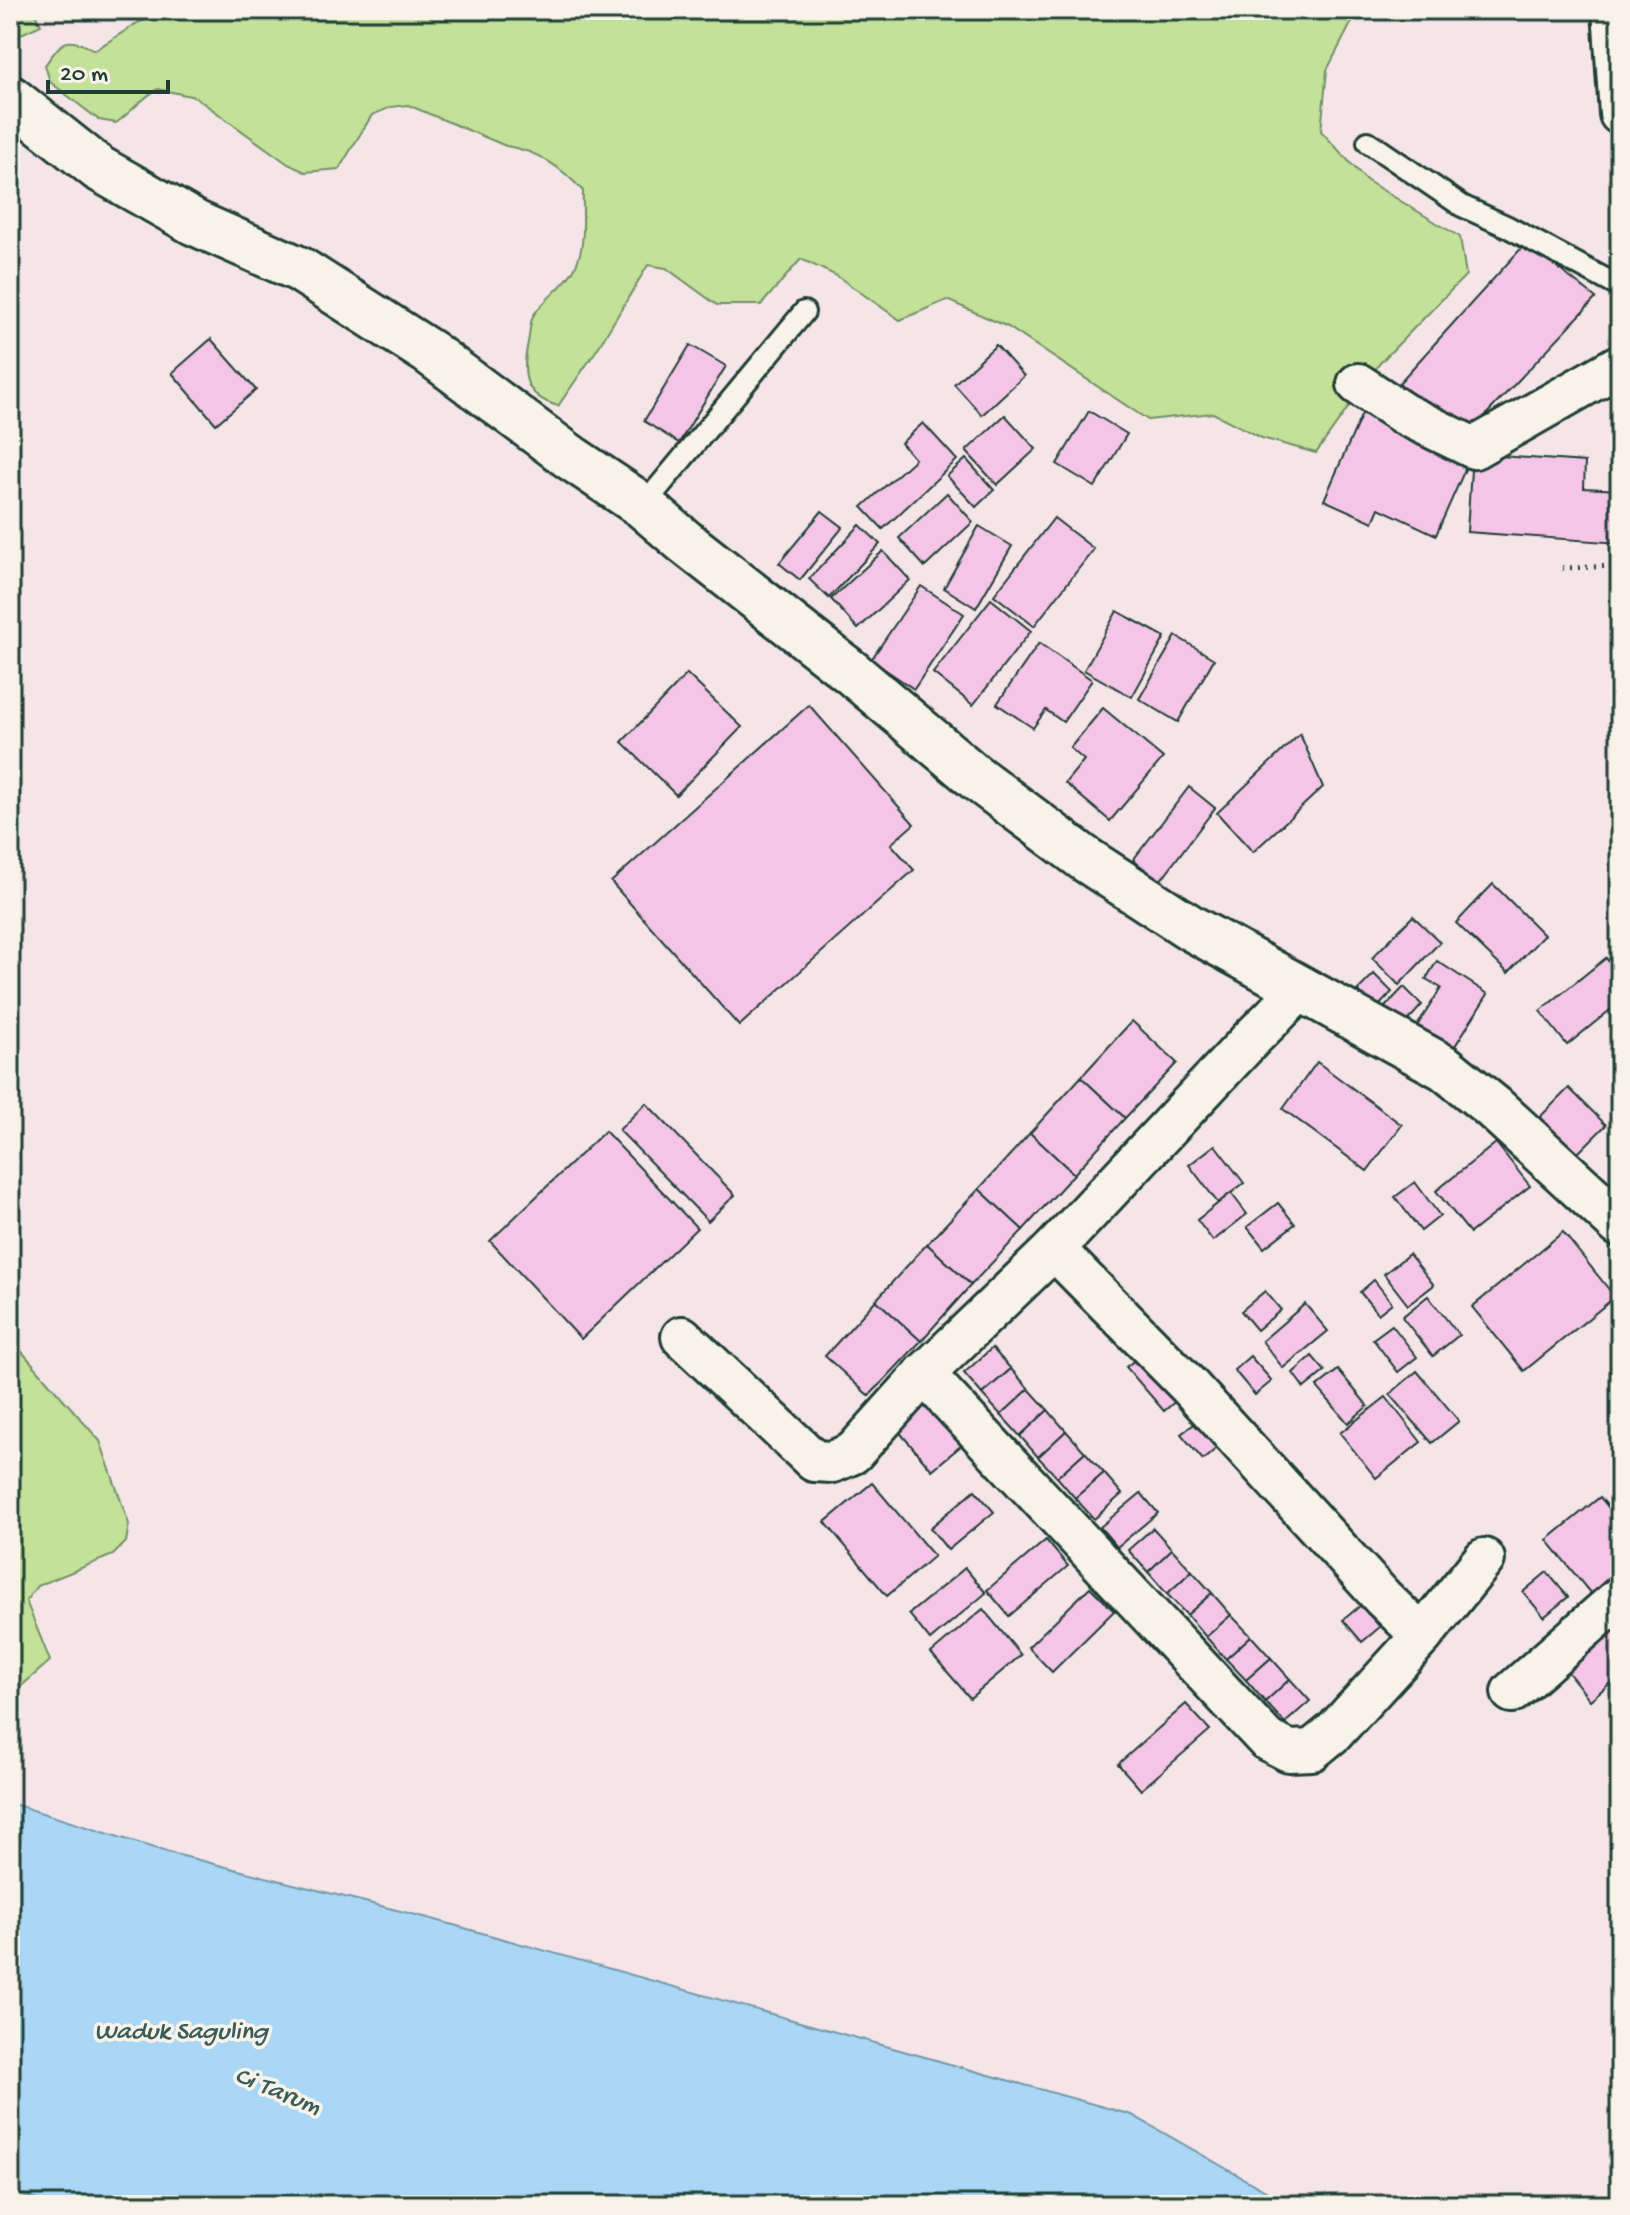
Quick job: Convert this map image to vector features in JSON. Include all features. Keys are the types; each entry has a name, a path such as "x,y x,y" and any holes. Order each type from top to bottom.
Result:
{"street":[{"path":"1613,10 1620,114"},
{"path":"10,98 98,168 195,223 299,269 429,352 570,457 643,506 852,673 975,777 1085,859 1191,928 1445,1068 1493,1107 1620,1224"},
{"path":"1358,384 1404,414 1474,448 1620,365"},
{"path":"682,1337 814,1461 832,1462 853,1453 924,1374 1054,1249 1300,990"},
{"path":"1054,1249 1189,1386 1383,1598 1422,1636"},
{"path":"924,1374 1267,1740 1289,1751 1312,1750 1334,1732 1422,1636 1484,1559"},
{"path":"1512,1692 1620,1597"}],"lane":[{"path":"1368,142 1462,206 1620,287"},
{"path":"643,506 804,312"}],"path":[{"path":"1562,568 1620,566"}],"green space":[{"path":"10,10 34,10 41,25 10,39"},
{"path":"169,10 1358,10 1327,70 1321,131 1366,180 1460,237 1466,275 1380,363 1316,453 1262,438 1213,413 1148,420 1008,327 947,300 900,320 837,276 801,259 761,305 717,305 666,268 648,265 598,348 558,406 536,395 530,388 525,361 533,315 565,282 575,268 580,252 583,191 575,182 539,156 506,146 408,105 391,107 372,115 339,169 305,172 288,164 195,97 158,89 116,123 99,120 50,82 45,65 61,45 71,42 95,50 139,22"},
{"path":"10,1338 100,1441 129,1524 126,1542 113,1555 37,1586 26,1601 50,1661 10,1696"},
{"path":"10,2190 50,2205 10,2205"}],"water":[{"name":"Waduk Saguling","path":"10,1803 167,1852 432,1919 1132,2115 1290,2205 50,2205 10,2190"}],"building":[{"path":"1526,243 1596,298 1464,438 1399,383"},
{"path":"211,339 256,390 216,424 172,373"},
{"path":"690,345 726,366 679,443 644,421"},
{"path":"996,345 1024,376 982,415 954,384"},
{"path":"1364,409 1470,458 1436,535 1379,508 1373,522 1324,500"},
{"path":"1089,411 1127,434 1095,487 1057,464"},
{"path":"1005,415 1036,449 997,485 966,451"},
{"path":"923,423 957,460 883,529 862,507 915,459 901,443"},
{"path":"1472,454 1585,462 1584,488 1620,490 1620,543 1467,532"},
{"path":"966,459 994,490 976,507 947,476"},
{"path":"947,493 973,522 925,567 899,538"},
{"path":"822,511 843,527 800,580 779,563"},
{"path":"1054,518 1094,549 1034,626 994,595"},
{"path":"860,525 880,544 829,598 809,579"},
{"path":"979,526 1012,546 976,608 944,588"},
{"path":"883,551 910,580 858,629 831,599"},
{"path":"921,586 964,614 914,689 871,660"},
{"path":"991,599 1031,631 973,705 933,673"},
{"path":"1117,611 1165,637 1132,697 1084,670"},
{"path":"1176,636 1214,659 1178,722 1139,699"},
{"path":"1039,643 1092,680 1063,722 1046,710 1033,728 997,704"},
{"path":"687,674 742,727 676,795 622,742"},
{"path":"809,705 914,824 891,844 914,870 739,1026 611,882"},
{"path":"1103,708 1163,758 1110,821 1065,783 1084,760 1070,748"},
{"path":"1300,734 1323,787 1253,852 1217,813"},
{"path":"1189,787 1215,808 1160,881 1133,860"},
{"path":"1493,884 1544,935 1508,973 1456,923"},
{"path":"1413,916 1440,942 1399,985 1372,958"},
{"path":"1606,958 1620,975 1620,1002 1567,1045 1540,1011"},
{"path":"1437,961 1488,994 1453,1049 1417,1026 1441,988 1426,979"},
{"path":"1374,974 1392,992 1376,1009 1357,991"},
{"path":"1404,987 1422,1005 1403,1026 1384,1008"},
{"path":"1132,1021 1177,1063 1125,1118 1081,1077"},
{"path":"1317,1062 1402,1125 1367,1171 1283,1109"},
{"path":"1081,1077 1125,1118 1074,1174 1030,1133"},
{"path":"1569,1088 1606,1125 1571,1160 1534,1123"},
{"path":"646,1103 735,1195 708,1221 619,1130"},
{"path":"605,1131 697,1228 581,1339 490,1241"},
{"path":"1030,1133 1074,1174 1023,1230 979,1189"},
{"path":"1496,1143 1530,1186 1470,1233 1436,1191"},
{"path":"1215,1145 1244,1183 1218,1203 1189,1165"},
{"path":"1415,1182 1440,1216 1421,1231 1395,1197"},
{"path":"979,1189 1023,1230 971,1285 927,1244"},
{"path":"1231,1193 1247,1214 1213,1241 1197,1220"},
{"path":"1278,1203 1295,1224 1264,1248 1247,1227"},
{"path":"1563,1232 1615,1297 1524,1371 1472,1307"},
{"path":"927,1244 971,1285 921,1341 876,1300"},
{"path":"1409,1254 1434,1285 1408,1305 1384,1274"},
{"path":"1374,1280 1392,1303 1378,1314 1360,1292"},
{"path":"1265,1291 1281,1310 1257,1330 1241,1311"},
{"path":"1428,1296 1459,1335 1433,1356 1402,1317"},
{"path":"876,1300 921,1341 869,1396 825,1356"},
{"path":"1305,1304 1328,1331 1283,1368 1262,1341"},
{"path":"1392,1325 1417,1357 1398,1372 1373,1339"},
{"path":"992,1348 1011,1369 982,1394 964,1373"},
{"path":"1140,1356 1177,1400 1164,1411 1126,1367"},
{"path":"1250,1356 1272,1381 1255,1395 1234,1370"},
{"path":"1312,1356 1325,1371 1304,1388 1293,1373"},
{"path":"1011,1369 1029,1389 1001,1415 982,1394"},
{"path":"1338,1370 1368,1406 1348,1423 1317,1387"},
{"path":"1417,1371 1459,1421 1432,1443 1390,1394"},
{"path":"1029,1389 1048,1410 1020,1436 1001,1415"},
{"path":"934,1396 969,1439 932,1470 896,1428"},
{"path":"1386,1397 1421,1442 1376,1478 1340,1433"},
{"path":"1048,1410 1066,1431 1038,1457 1020,1436"},
{"path":"1198,1421 1219,1446 1203,1460 1181,1434"},
{"path":"1066,1431 1085,1452 1057,1477 1038,1457"},
{"path":"1085,1452 1104,1473 1075,1498 1057,1477"},
{"path":"1104,1473 1122,1494 1094,1519 1075,1498"},
{"path":"872,1483 934,1556 887,1596 825,1522"},
{"path":"975,1490 994,1512 948,1550 930,1528"},
{"path":"1141,1493 1158,1513 1117,1547 1100,1527"},
{"path":"1600,1497 1620,1521 1620,1578 1595,1599 1547,1540"},
{"path":"1153,1528 1172,1549 1148,1572 1128,1550"},
{"path":"1046,1540 1068,1566 1009,1616 987,1590"},
{"path":"1172,1549 1192,1571 1167,1594 1148,1572"},
{"path":"965,1568 986,1593 930,1640 909,1614"},
{"path":"1192,1571 1212,1593 1187,1615 1167,1594"},
{"path":"1547,1572 1568,1597 1544,1617 1523,1592"},
{"path":"1090,1587 1114,1611 1052,1672 1028,1647"},
{"path":"1212,1593 1231,1615 1206,1637 1187,1615"},
{"path":"1361,1605 1380,1627 1362,1642 1343,1620"},
{"path":"983,1609 1021,1655 970,1698 931,1653"},
{"path":"1231,1615 1251,1636 1226,1659 1206,1637"},
{"path":"1609,1623 1620,1637 1620,1675 1590,1700 1560,1662"},
{"path":"1251,1636 1271,1658 1246,1680 1226,1659"},
{"path":"1271,1658 1290,1679 1265,1702 1246,1680"},
{"path":"1290,1679 1310,1701 1285,1723 1265,1702"},
{"path":"1186,1704 1210,1730 1141,1790 1118,1764"}],"water label":[{"name":"Ci Tarum","path":"277,2093"}]}
